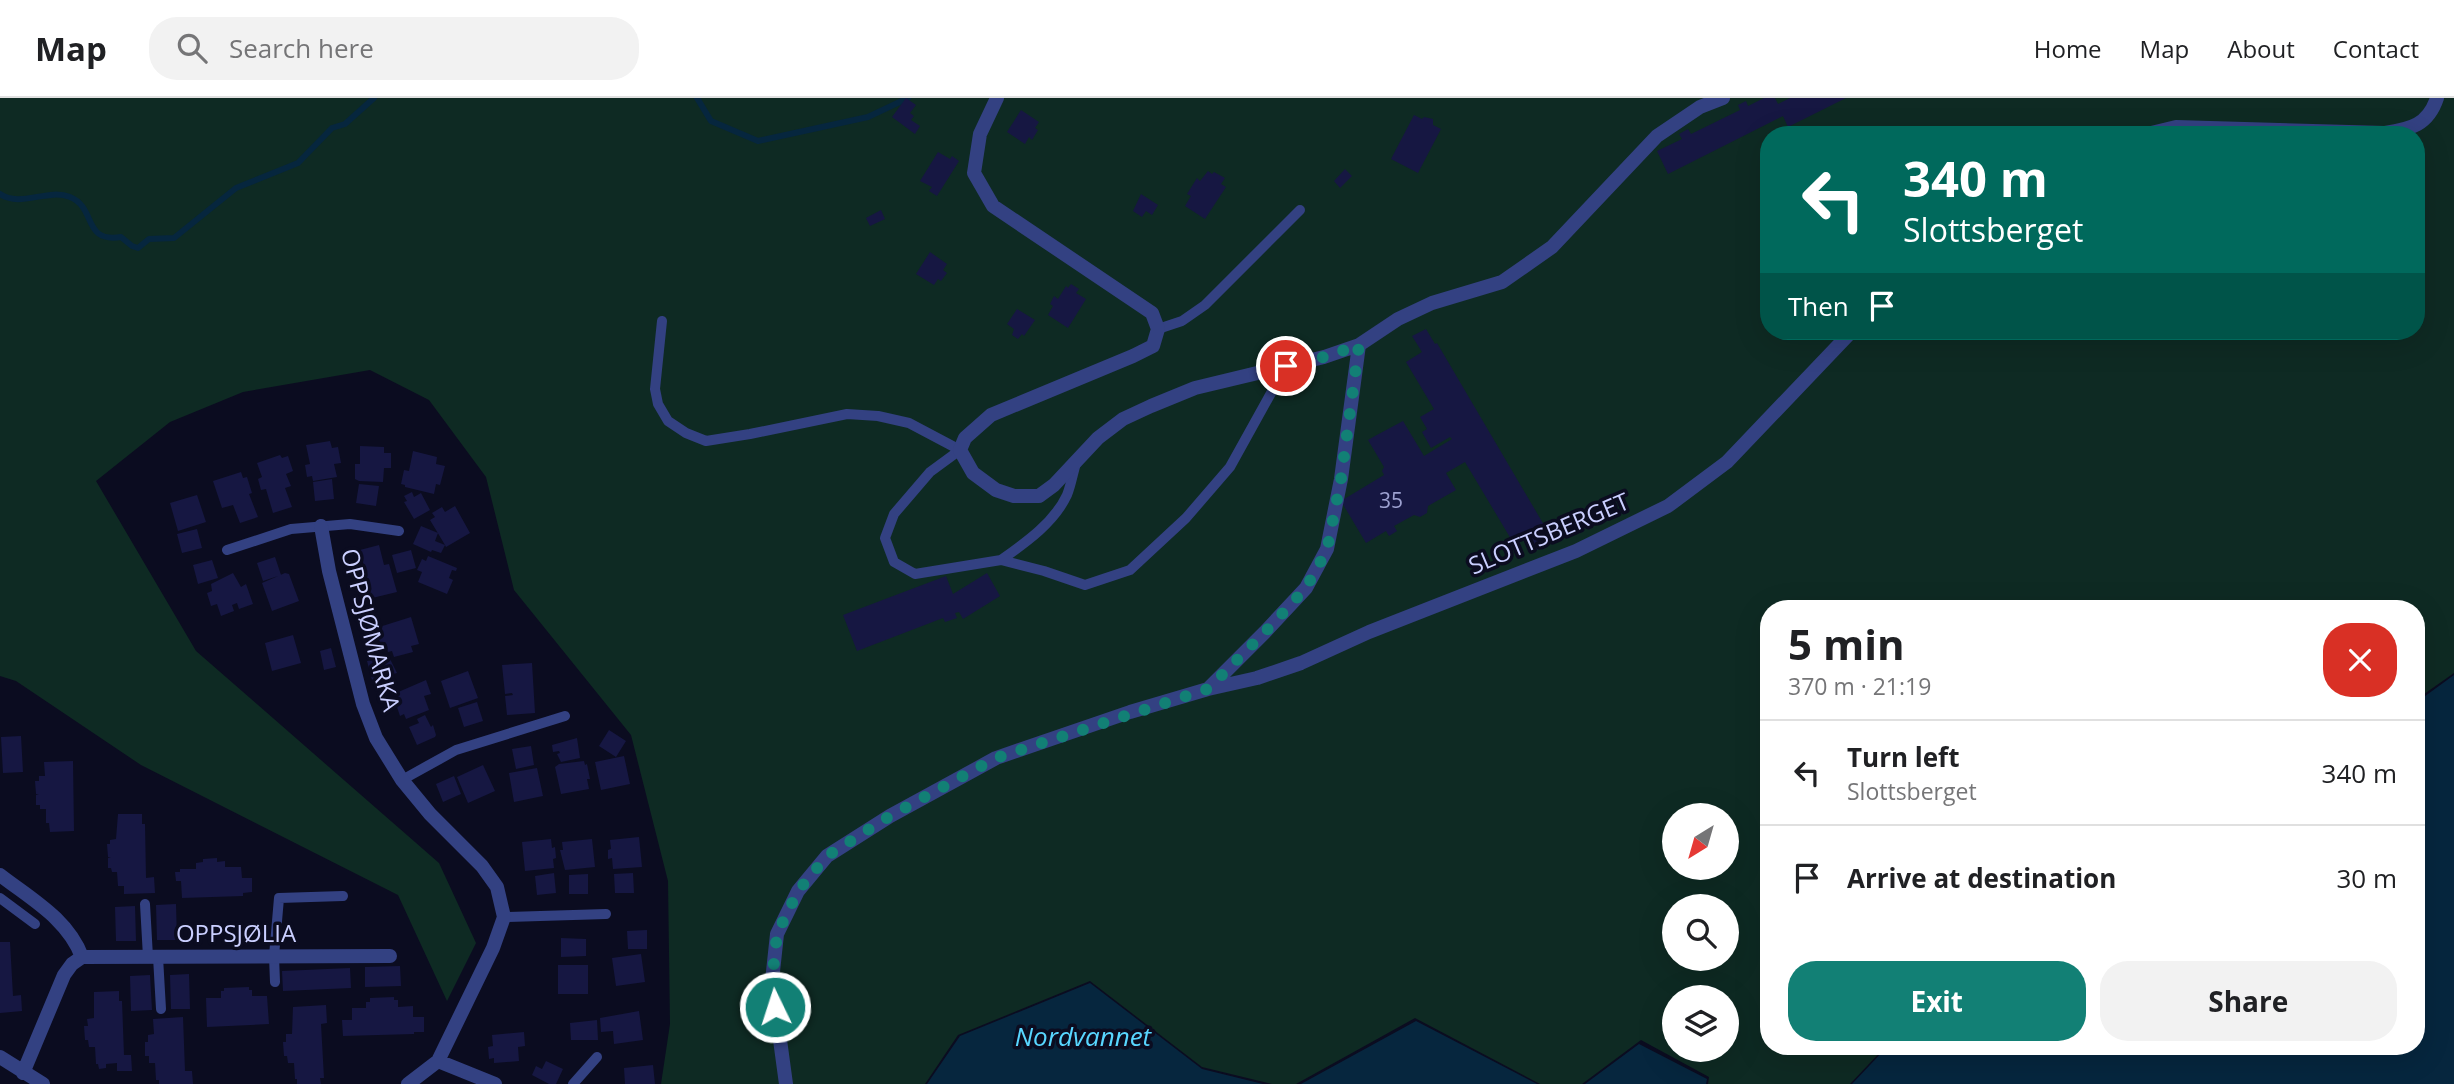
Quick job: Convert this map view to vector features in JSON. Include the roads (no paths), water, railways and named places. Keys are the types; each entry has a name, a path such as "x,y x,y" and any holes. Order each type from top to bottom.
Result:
{"street":[{"path":"997,98 980,134 974,173 992,206 1152,313 1158,329 1153,346 991,415 965,438 960,450 972,473 996,490 1014,496 1039,496 1054,485 1098,439 1123,419 1151,406 1195,388 1324,357 1359,345 1398,319 1432,303 1502,282 1552,247 1657,136 1700,107 1723,98"},
{"path":"2416,126 2434,109 2437,98"},
{"name":"SLOTTSBERGET","path":"786,1084 772,981 777,934 798,891 827,856 890,816 996,758 1208,689 1256,678 1301,663 1369,632 1576,551 1668,506 1727,462 1843,340"},
{"name":"SLOTTSBERGET","path":"1208,689 1306,588 1327,550 1341,479 1359,345"},
{"name":"OPPSJØMARKA","path":"321,526 329,571 363,704 376,738 402,780 430,814 482,866 497,887 503,917"},
{"path":"0,876 59,920 77,942 82,957 72,964 64,975 23,1073"},
{"path":"408,1084 438,1061 493,948 503,917"},
{"name":"OPPSJØLIA","path":"82,957 390,956"},
{"path":"0,1057 43,1084"},
{"path":"438,1061 495,1084"}],"lane":[{"path":"1158,329 1182,321 1205,305 1300,210"},
{"path":"662,320 655,389 657,404 668,421 686,433 706,441 847,414 878,416 909,423 960,450 930,472 894,514 885,538 894,562 915,574 1001,560 1085,585 1130,570 1186,518 1230,467 1286,366"},
{"path":"1001,560 1029,540 1051,518 1066,496 1076,462"},
{"name":"OPPSJØMARKA","path":"227,550 291,529 350,524 399,531"},
{"path":"402,780 456,750 565,716"},
{"path":"275,982 274,957 279,898 343,896"},
{"path":"0,898 34,924"},
{"path":"145,904 161,1009"},
{"path":"503,917 606,914"},
{"path":"573,1084 597,1057"}],"water":[{"path":"2454,675 2454,1084 1852,1084 1879,1055 2425,1055 2425,696"},
{"name":"Nordvannet","path":"1090,983 1202,1069 1263,1084 927,1084 960,1036"},
{"path":"1416,1021 1537,1084 1301,1084"},
{"path":"1639,1044 1662,1056 1662,1062 1674,1062 1707,1079 1706,1084 1585,1084"}],"waterway":[{"path":"0,194 16,199 53,195 70,197 84,209 100,235 121,237 138,248 149,239 174,238 236,188 298,163 332,128 345,124 374,98"},
{"path":"697,98 711,121 758,141 868,117 908,98"}]}
